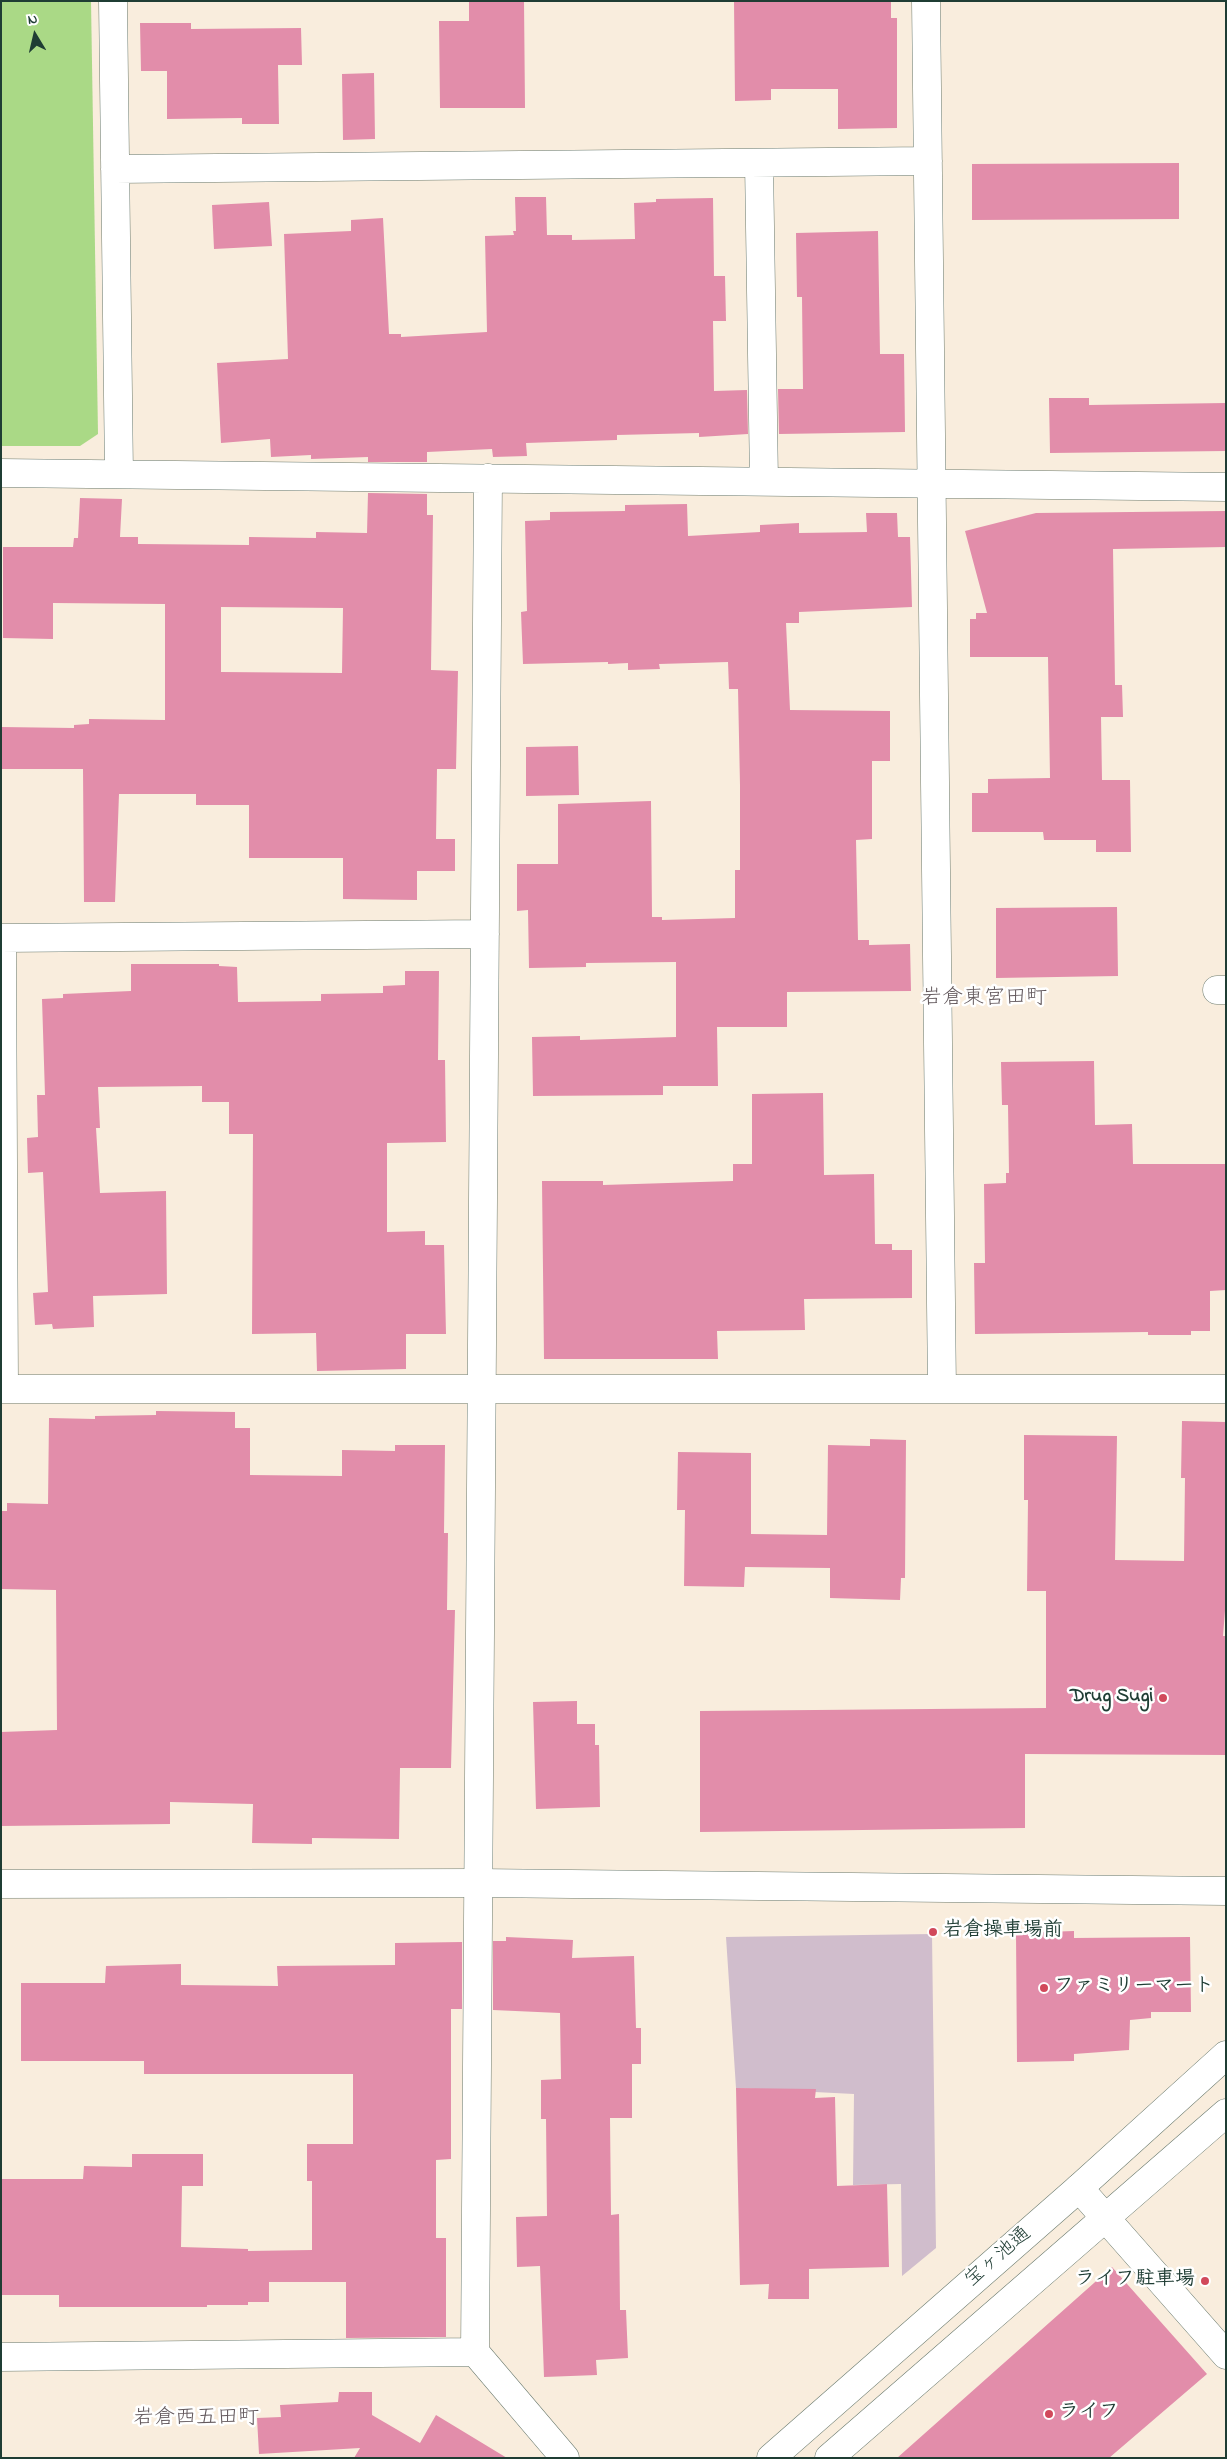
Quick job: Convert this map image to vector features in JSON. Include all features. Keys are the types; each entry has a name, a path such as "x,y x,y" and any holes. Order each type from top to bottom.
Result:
{"street":[{"path":"113,1 119,474"},
{"path":"926,1 942,1389"},
{"path":"116,170 928,161"},
{"path":"759,163 764,481"},
{"path":"1,473 1226,486"},
{"path":"488,478 474,2352 565,2458"},
{"path":"485,934 2,938 3,1389 1226,1389"},
{"path":"1,1884 478,1883 1226,1892"},
{"name":"宝ヶ池通","path":"771,2458 1079,2188 1226,2055"},
{"name":"宝ヶ池通","path":"829,2458 1226,2113"},
{"path":"1079,2188 1226,2355"},
{"path":"1,2356 474,2352"}],"shaded area":[{"path":"932,1934 936,2248 902,2276 901,2184 853,2185 854,2094 736,2088 726,1937"}],"green space":[{"path":"1,1 91,1 98,434 80,446 1,446"}],"building":[{"path":"469,1 524,1 525,108 440,108 439,21 469,21"},
{"path":"734,1 891,1 891,18 897,18 897,128 838,129 838,89 771,89 771,100 735,101"},
{"path":"140,23 191,23 191,29 301,28 302,65 278,65 279,124 242,124 242,118 167,119 167,71 141,71"},
{"path":"374,73 375,139 343,140 342,74"},
{"path":"1179,163 1179,219 972,220 972,164"},
{"path":"515,197 546,197 547,235 572,235 572,240 635,239 634,203 656,202 656,199 713,198 714,276 725,276 726,321 713,321 714,391 747,390 748,434 699,437 699,433 617,435 617,440 526,443 527,456 493,457 492,449 427,452 427,462 368,462 368,457 311,459 311,455 271,457 270,439 221,443 217,363 288,359 284,234 351,231 351,220 383,218 389,334 401,334 401,337 487,332 485,236 514,235 513,231 516,231"},
{"path":"269,202 272,246 214,249 212,205"},
{"path":"878,231 880,354 904,354 905,432 779,434 778,389 803,389 802,297 797,297 796,233"},
{"path":"1049,398 1089,398 1089,405 1226,403 1226,451 1050,453"},
{"path":"368,493 427,494 427,515 433,515 431,670 458,671 456,769 437,769 436,839 455,839 455,871 417,871 417,900 343,899 343,858 249,858 249,805 196,805 196,794 119,794 115,902 84,902 83,769 1,769 1,727 74,728 74,725 89,724 89,719 165,720 165,604 53,603 53,639 3,638 3,547 73,547 74,538 78,538 80,498 122,499 120,537 138,537 138,544 249,545 249,537 316,538 316,532 367,533","holes":["221,607 343,608 342,673 221,672"]},
{"path":"687,504 688,536 760,532 760,525 799,523 799,533 867,532 866,513 897,513 898,537 910,537 912,607 799,612 799,623 786,623 790,710 890,711 890,761 872,761 872,839 856,840 858,940 869,940 869,945 910,944 911,991 787,992 787,1027 717,1027 718,1086 663,1086 663,1095 533,1096 532,1037 580,1036 580,1040 676,1037 676,962 586,963 586,967 529,968 528,910 517,911 517,864 558,864 558,804 651,801 652,917 662,917 662,920 735,918 735,870 740,870 740,785 738,689 729,689 728,662 659,664 660,669 628,670 628,663 523,664 521,612 527,611 525,521 550,520 550,512 625,511 625,505"},
{"path":"1226,511 1226,547 1113,549 1115,685 1122,685 1123,717 1101,717 1102,780 1130,780 1131,852 1096,852 1096,840 1044,840 1043,832 972,832 972,793 988,793 988,779 1050,778 1048,657 970,657 970,619 976,619 976,613 987,613 965,531 1036,513"},
{"path":"578,746 579,795 526,796 526,747"},
{"path":"1117,907 1118,976 996,978 996,908"},
{"path":"131,964 219,964 219,966 237,967 238,1002 321,1001 321,994 383,993 383,986 405,985 405,971 439,971 438,1060 445,1060 446,1142 387,1143 387,1232 425,1231 425,1245 444,1245 446,1334 406,1334 406,1369 317,1371 316,1333 252,1334 253,1134 229,1134 229,1102 202,1102 202,1086 98,1087 100,1128 96,1128 100,1193 166,1191 167,1294 93,1296 94,1327 53,1329 52,1324 35,1325 33,1293 48,1292 43,1172 28,1173 27,1138 38,1137 37,1095 45,1095 42,999 63,998 63,994 131,991"},
{"path":"1094,1061 1095,1125 1132,1124 1133,1164 1226,1164 1226,1290 1210,1291 1210,1331 1191,1331 1191,1335 1148,1335 1148,1332 975,1334 974,1263 985,1263 984,1184 1006,1183 1006,1173 1009,1173 1008,1105 1002,1105 1001,1062"},
{"path":"823,1093 824,1175 874,1174 875,1244 892,1244 892,1250 912,1250 912,1298 804,1299 805,1330 717,1331 718,1359 544,1359 542,1181 603,1181 603,1185 733,1181 733,1164 752,1164 752,1094"},
{"path":"156,1411 235,1412 235,1428 250,1428 250,1475 342,1476 342,1450 395,1451 395,1445 445,1445 444,1533 448,1533 447,1610 455,1610 451,1768 400,1768 399,1839 312,1838 312,1844 252,1843 253,1804 170,1802 170,1824 1,1826 1,1732 57,1730 56,1590 1,1589 1,1511 7,1511 7,1503 48,1504 49,1418 95,1419 95,1416 156,1415"},
{"path":"1182,1421 1226,1422 1226,1598 1223,1636 1226,1636 1226,1755 1025,1754 1025,1828 700,1832 700,1711 1046,1708 1046,1591 1027,1591 1028,1500 1024,1500 1024,1435 1117,1436 1115,1560 1184,1561 1185,1478 1181,1478"},
{"path":"870,1439 906,1440 905,1578 901,1578 900,1600 830,1598 830,1568 745,1567 744,1587 684,1586 685,1510 677,1510 678,1452 751,1453 751,1534 827,1535 828,1445 870,1446"},
{"path":"577,1701 577,1724 595,1724 595,1745 599,1745 600,1807 536,1809 533,1702"},
{"path":"1074,1931 1074,1938 1190,1937 1191,2012 1151,2012 1151,2018 1130,2020 1129,2050 1074,2054 1074,2061 1017,2062 1016,1933"},
{"path":"506,1937 573,1940 572,1958 634,1956 636,2028 641,2028 641,2064 632,2064 632,2118 610,2118 611,2215 619,2214 620,2310 626,2310 628,2358 596,2360 597,2375 544,2377 540,2266 517,2267 516,2217 547,2216 546,2119 541,2119 541,2080 561,2079 560,2013 493,2010 493,1941 506,1941"},
{"path":"462,1942 462,2009 451,2009 451,2159 436,2160 436,2238 446,2238 446,2337 346,2338 346,2282 269,2282 269,2302 248,2302 248,2305 207,2305 207,2307 59,2307 59,2295 1,2295 1,2179 83,2179 84,2166 132,2167 132,2154 203,2154 203,2186 182,2186 181,2247 248,2249 248,2251 312,2250 312,2181 307,2181 307,2144 353,2144 353,2074 144,2074 144,2061 21,2061 21,1983 105,1983 106,1966 181,1964 181,1985 278,1986 277,1966 395,1965 395,1943"},
{"path":"736,2088 816,2089 815,2098 835,2097 837,2186 887,2184 889,2267 809,2269 809,2299 768,2299 769,2284 740,2285"},
{"path":"1112,2267 1207,2374 1109,2458 897,2458"},
{"path":"339,2392 372,2392 372,2415 420,2443 436,2415 507,2458 354,2458 360,2448 259,2454 257,2418 281,2417 280,2405 338,2402"}],"place":[{"name":"Drug Sugi","path":"1163,1698"},
{"name":"岩倉操車場前","path":"933,1932"},
{"name":"ファミリーマート","path":"1044,1988"},
{"name":"ライフ駐車場","path":"1205,2281"},
{"name":"ライフ","path":"1049,2414"}],"district":[{"name":"岩倉東宮田町","path":"984,1000"},
{"name":"岩倉西五田町","path":"196,2420"}]}
